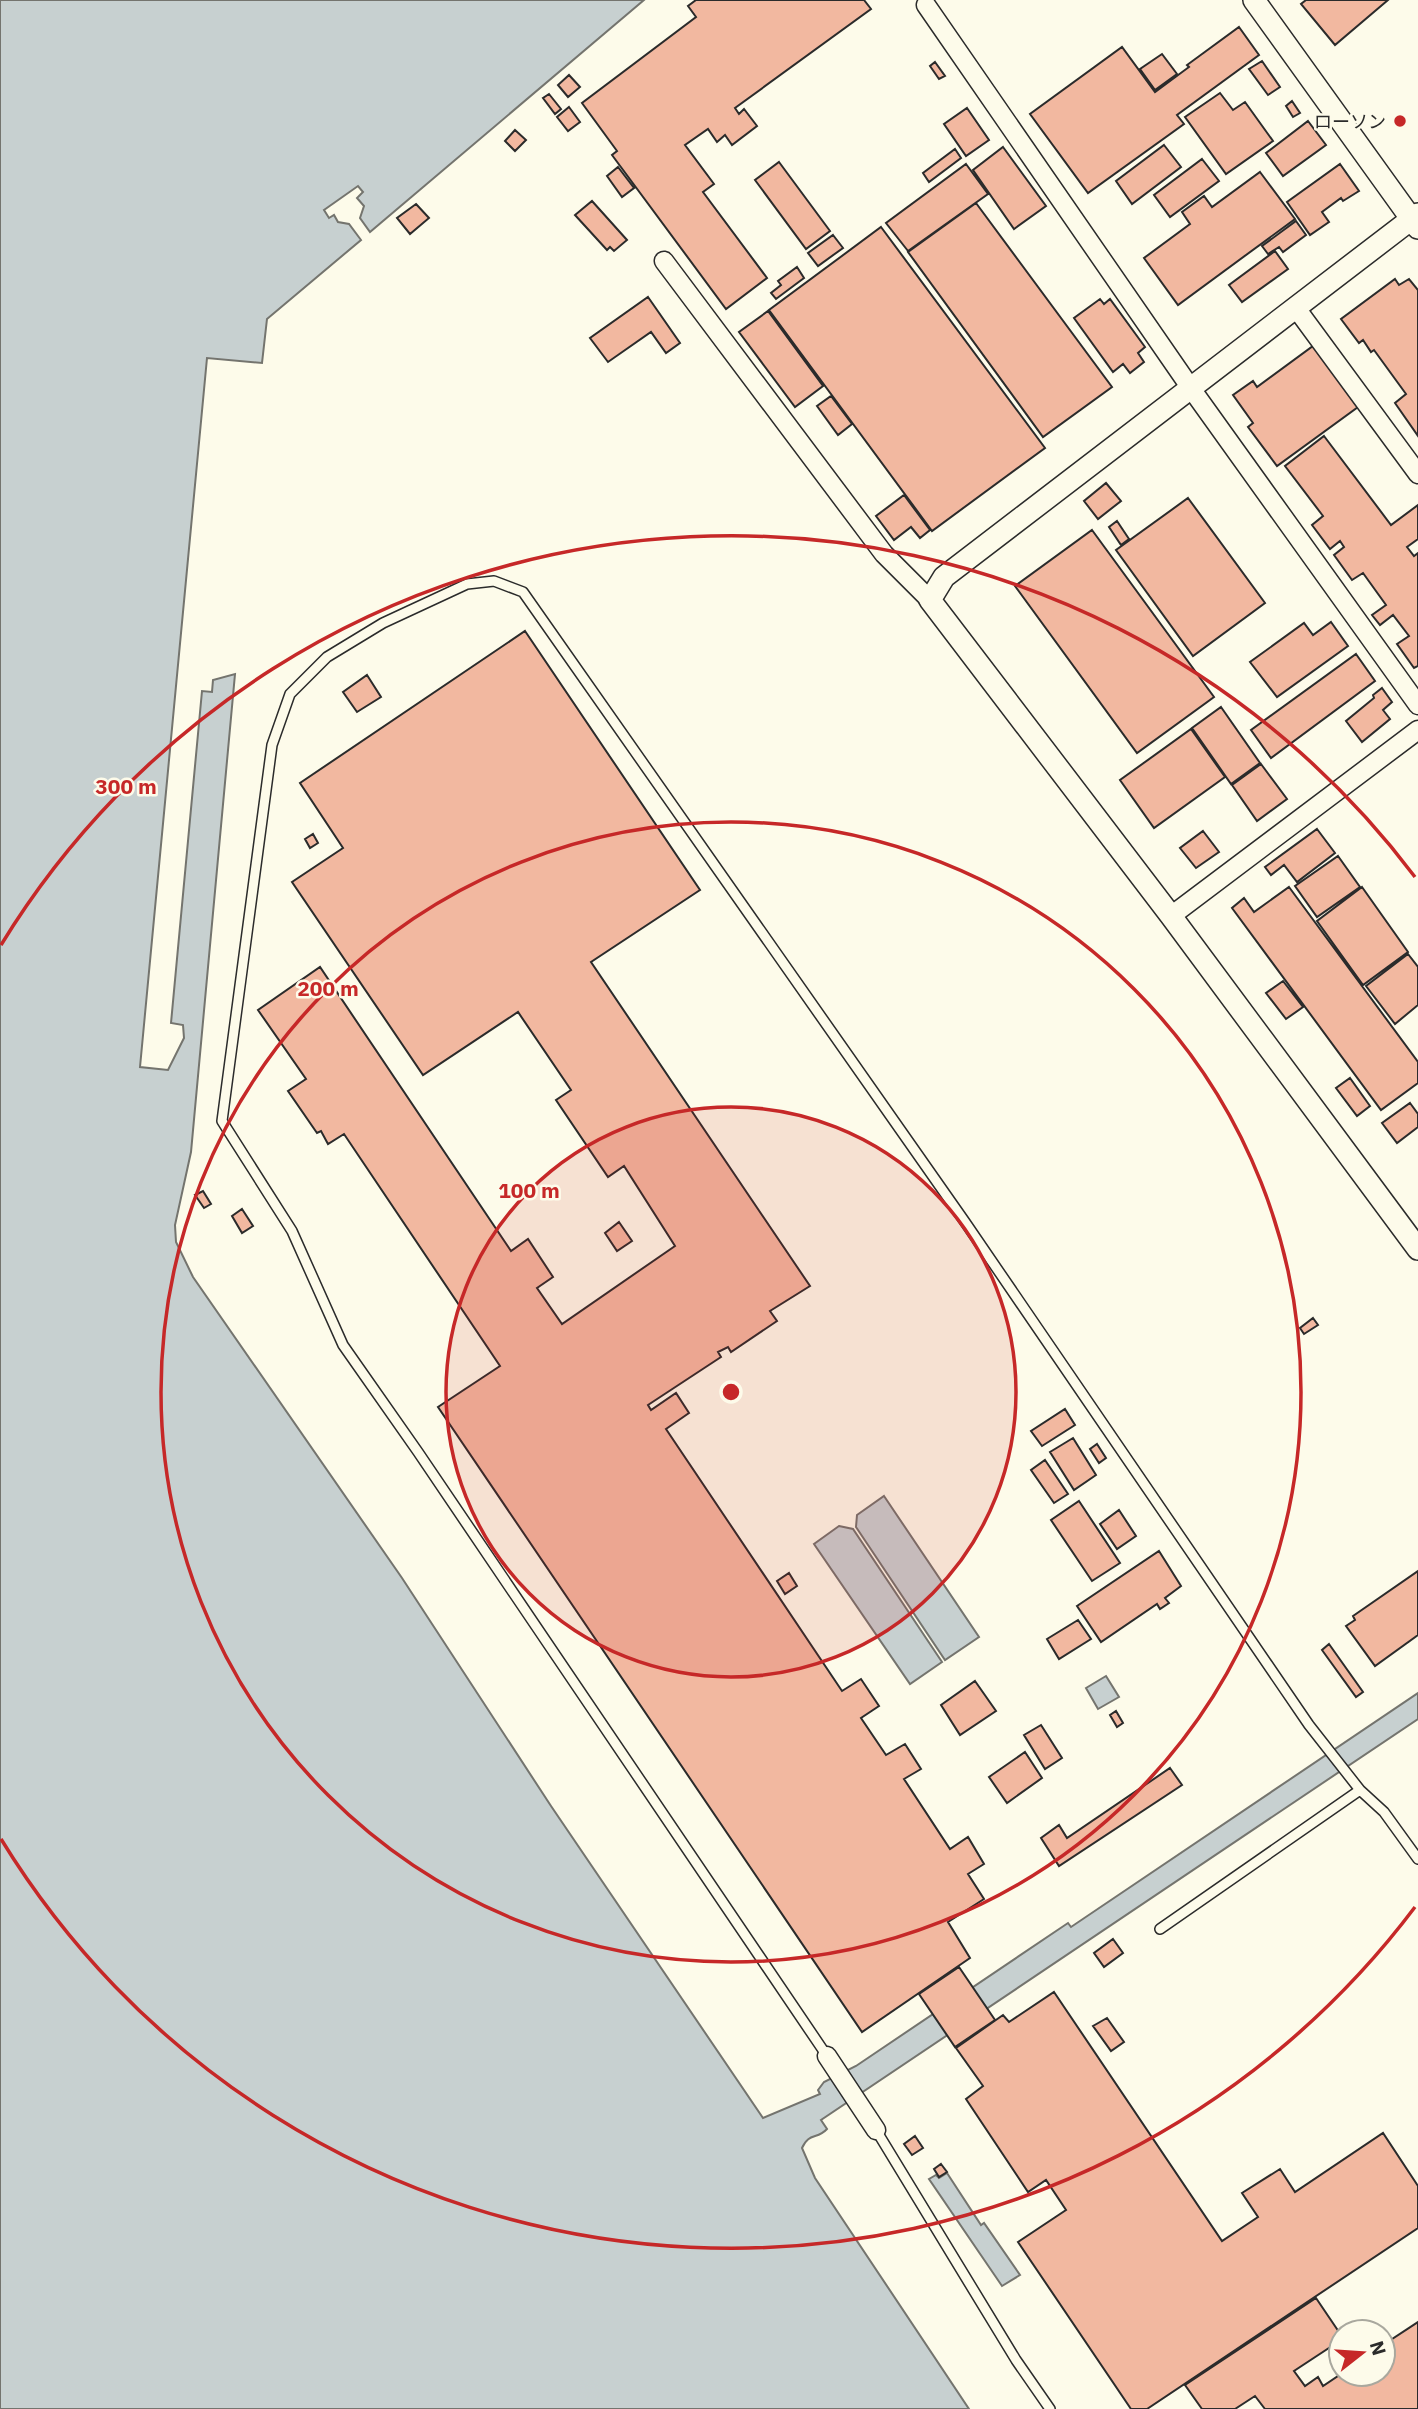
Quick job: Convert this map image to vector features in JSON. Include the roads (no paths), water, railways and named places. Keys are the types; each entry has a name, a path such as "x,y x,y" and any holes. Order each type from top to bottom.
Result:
{"street":[{"path":"930,600 944,577 1296,307 1416,221 1254,0"},
{"path":"926,5 1190,387 1418,705"},
{"path":"664,261 884,554 930,600 1171,916 1418,1249"},
{"path":"1296,307 1418,474"},
{"path":"1171,916 1418,730"},
{"path":"827,2056 876,2130"}],"lane":[{"path":"827,2056 343,1345 292,1231 222,1121 272,745 290,694 327,657 383,623 467,584 494,581 523,592 965,1222 1309,1725 1360,1790 1384,1812 1418,1859"},
{"path":"1160,1929 1360,1790"},
{"path":"876,2130 1016,2360 1050,2409"}],"place":[{"name":"ローソン","path":"1400,121"}]}
